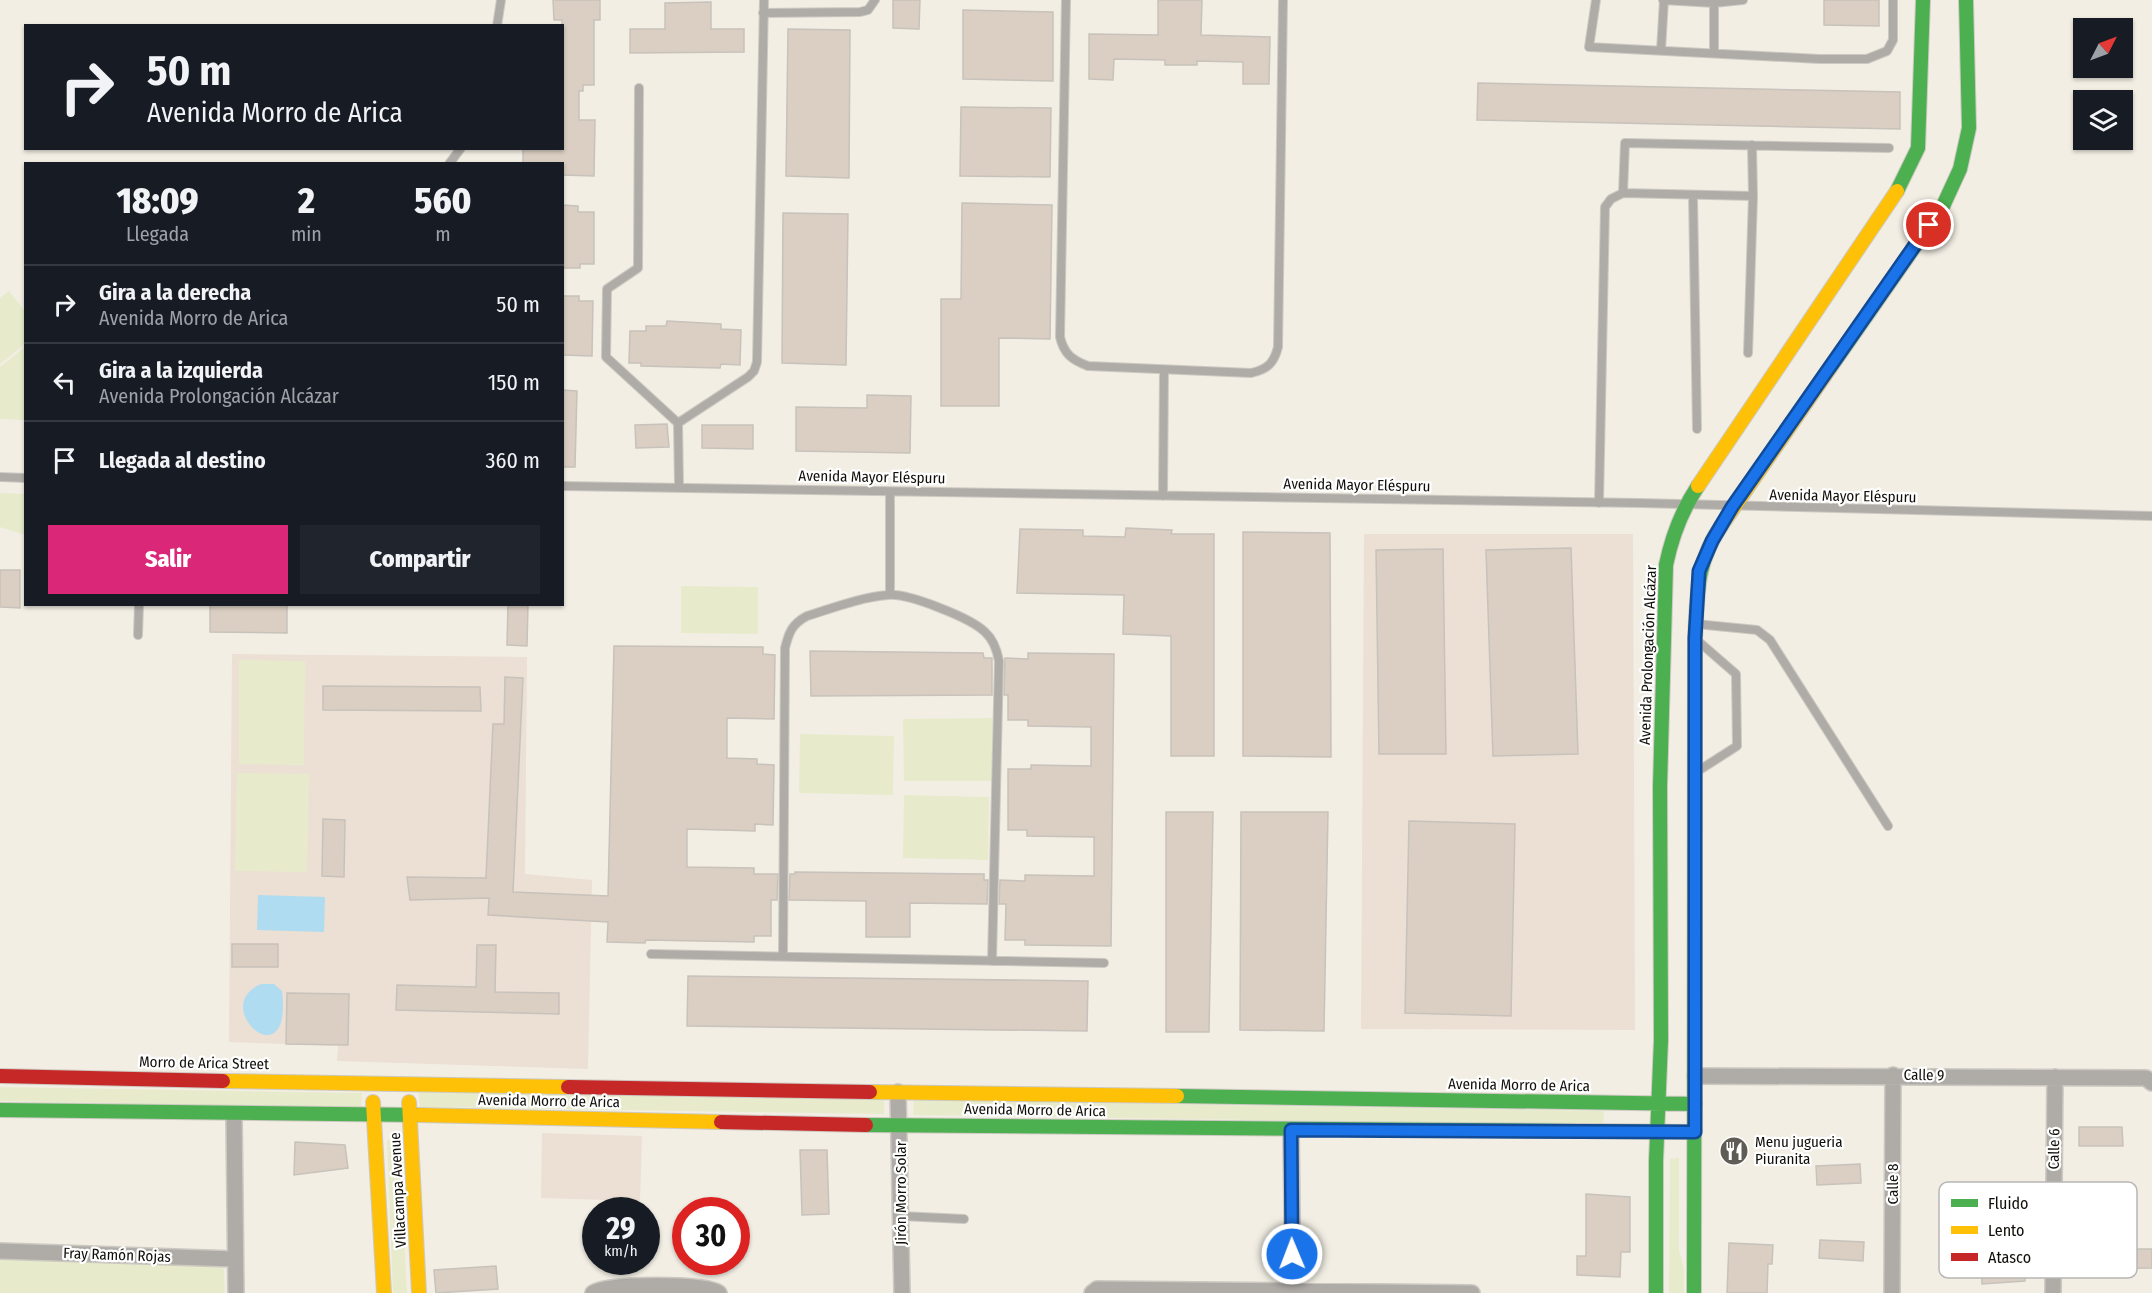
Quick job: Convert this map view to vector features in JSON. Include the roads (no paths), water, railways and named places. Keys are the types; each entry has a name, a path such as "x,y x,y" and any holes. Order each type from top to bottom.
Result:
{"main road":[{"name":"Avenida Prolongación Alcázar","path":"1694,1293 1695,1076 1681,784 1666,565 1671,542 1686,504 1901,185 1910,167 1918,148 1920,125 1923,0"},
{"name":"Avenida Prolongación Alcázar","path":"1656,1293 1658,1104 1699,571 1712,541 1732,507 1943,206 1960,169 1969,128 1966,0"},
{"name":"Morro de Arica Street","path":"0,1076 407,1085"},
{"name":"Villacampa Avenue","path":"372,1084 384,1293"},
{"name":"Avenida Morro de Arica","path":"407,1085 1695,1104"},
{"name":"Villacampa Avenue","path":"407,1085 411,1115 419,1293"},
{"path":"0,1110 374,1115"},
{"name":"Avenida Morro de Arica","path":"374,1115 901,1126 1695,1132"}],"street":[{"name":"Calle 9","path":"1695,1076 1893,1075 2146,1078 2152,1083"},
{"name":"Calle 8","path":"1892,1293 1893,1075"},
{"name":"Calle 6","path":"2054,1182 2055,1077"},
{"name":"Jirón Morro Solar","path":"898,1092 901,1126 902,1293"},
{"path":"234,1114 236,1293"},
{"path":"1291,1130 1293,1291"},
{"name":"Fray Ramón Rojas","path":"0,1251 234,1259"},
{"name":"Calle 6","path":"2053,1278 2053,1293"},
{"path":"593,1293 609,1287 704,1287 719,1293"},
{"path":"1092,1293 1097,1289 1472,1293"}],"lane":[{"path":"497,24 501,0"},
{"path":"678,423 748,377 754,371 757,362 764,0"},
{"path":"764,13 860,12 868,10 875,0"},
{"path":"1066,0 1060,338 1063,349 1073,360 1088,366 1251,373 1264,370 1275,360 1278,346 1283,0"},
{"path":"1596,0 1590,47 1819,59 1867,59 1887,51 1893,40 1893,0"},
{"path":"1661,50 1664,0 1714,3 1743,0"},
{"path":"1714,3 1714,53"},
{"path":"639,88 638,268 608,289 606,357 678,423 679,486"},
{"path":"1623,193 1625,143 1889,148"},
{"path":"1748,353 1753,196 1752,145"},
{"path":"1599,503 1605,207 1611,199 1623,193 1753,196"},
{"path":"1694,196 1697,429"},
{"path":"1163,496 1164,370"},
{"path":"0,477 24,478"},
{"name":"Avenida Mayor Eléspuru","path":"564,486 679,486 890,492 1686,504 1732,507 2152,516"},
{"path":"890,492 890,594"},
{"path":"783,956 785,648 789,632 795,622 807,616 890,594 909,597 976,624 991,638 996,648 999,661 992,961"},
{"path":"138,635 139,606"},
{"path":"1695,631 1756,630 1770,640 1888,826"},
{"path":"1681,784 1737,746 1736,674 1695,631"},
{"path":"651,954 1104,963"},
{"path":"901,1216 964,1219"}],"water":[{"path":"258,895 325,897 324,932 257,930"},
{"path":"261,984 274,984 282,991 282,1018 276,1032 266,1035 255,1030 247,1020 243,1008 247,995"}],"place":[{"name":"Menu jugueria Piuranita","path":"1734,1151"}]}
